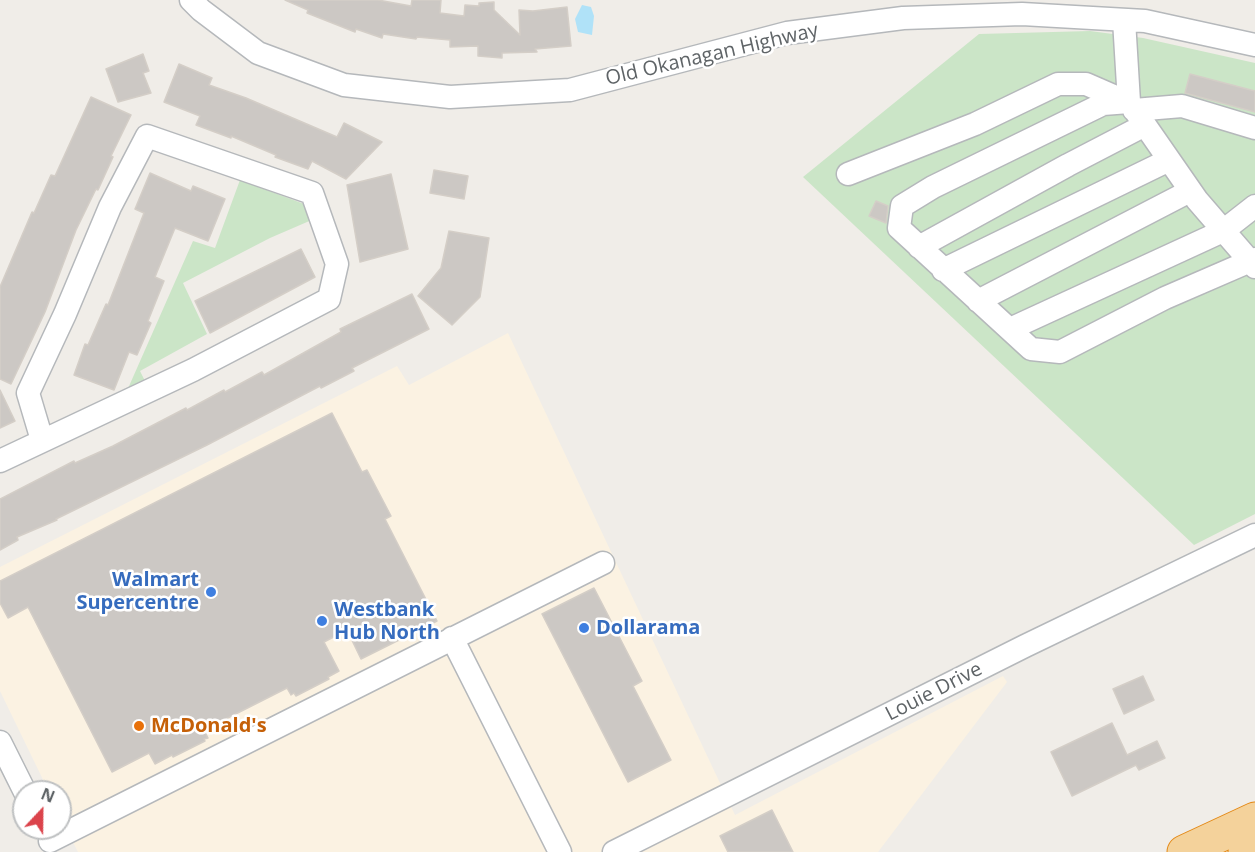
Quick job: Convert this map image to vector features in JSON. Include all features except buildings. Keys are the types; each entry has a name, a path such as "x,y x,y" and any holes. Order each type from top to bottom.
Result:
{"highway":[{"path":"1184,852 1255,819"},
{"path":"1245,852 1255,847"}],"street":[{"name":"Old Okanagan Highway","path":"191,0 258,53 345,85 450,97 570,90 787,33 903,18 1022,14 1145,21 1255,45"},
{"path":"1124,20 1136,113"},
{"path":"848,174 975,124 1058,84 1086,84 1136,113 1190,191 1223,231 1254,263 1165,298 1060,352 1031,349 943,270 899,228 902,206 933,187 1103,104 1136,113 1182,106 1255,128"},
{"path":"919,247 1068,165 1136,113"},
{"path":"0,461 193,370 329,299 337,264 312,193 147,136 110,207 65,314 28,393 42,441"},
{"path":"943,270 1169,160"},
{"path":"978,301 1190,191"},
{"path":"1010,329 1223,231 1255,206"},
{"name":"Louie Drive","path":"614,852 1025,646 1255,535"},
{"path":"72,828 603,563"},
{"path":"452,638 560,852"},
{"path":"0,742 19,780"}],"shaded area":[{"name":"Westbank Hub North","path":"508,333 735,815 1003,676 1007,682 878,852 78,852 72,840 72,780 43,780 0,691 0,567 397,366 409,385"}],"green space":[{"path":"1090,31 1143,38 1255,63 1255,514 1194,545 803,177 979,34"},
{"path":"240,180 304,204 311,210 314,219 270,238 183,283 207,334 140,371 145,381 126,393 193,241 215,248"}],"water":[{"path":"582,5 591,7 594,16 592,35 578,32 575,19"}],"place":[{"name":"Walmart Supercentre","path":"211,592"},
{"name":"Westbank Hub North","path":"322,621"},
{"name":"Dollarama","path":"584,628"},
{"name":"McDonald's","path":"139,726"}]}
